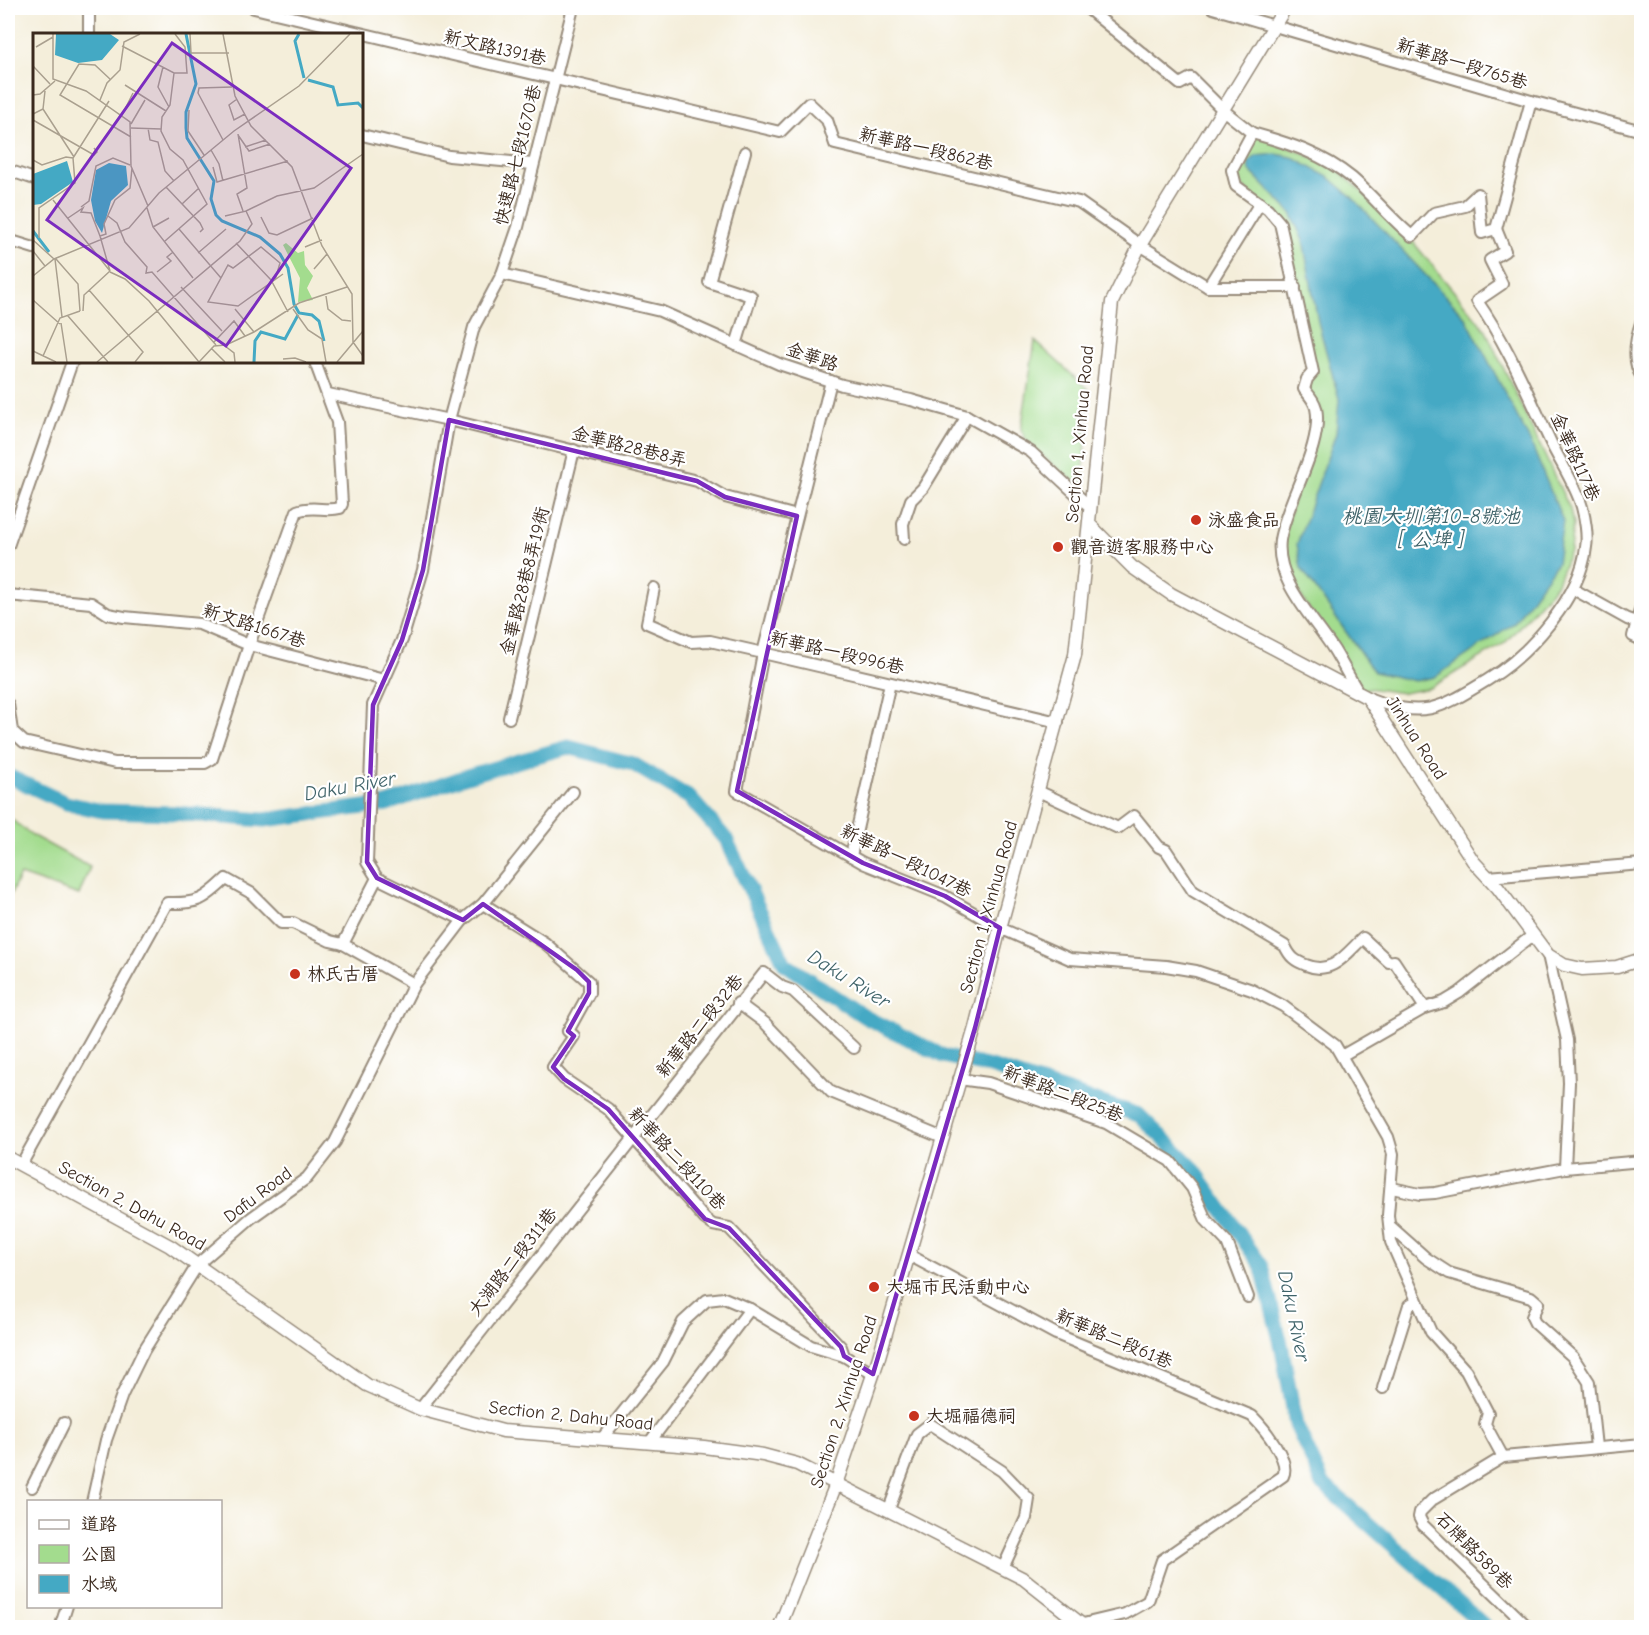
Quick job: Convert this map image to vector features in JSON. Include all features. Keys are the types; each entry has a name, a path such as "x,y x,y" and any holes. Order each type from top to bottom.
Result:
{"street":[{"path":"89,33 90,8"},
{"name":"新文路1391巷","path":"254,8 359,33"},
{"name":"快速路七段1670巷","path":"377,878 367,862 373,705 402,640 423,570 449,420 474,327 502,274 518,226 553,79 573,8"},
{"path":"1088,8 1180,84 1191,78 1223,110 1252,133 1311,152 1353,178 1412,236 1434,213 1465,206 1478,194 1482,232 1496,230 1531,101"},
{"name":"新華路一段765巷","path":"1213,8 1641,131"},
{"name":"Section 1, Xinhua Road","path":"959,1080 1075,655 1112,302 1140,245 1285,8"},
{"name":"新文路1391巷","path":"363,34 553,79"},
{"name":"新華路一段862巷","path":"553,79 780,132 809,103 827,120 835,144 1079,202 1140,245"},
{"path":"1252,133 1232,170 1236,186 1260,203 1280,223 1313,372 1307,379 1304,389 1316,407 1317,421 1314,439 1291,502 1280,541 1281,559 1295,592 1334,649 1357,690"},
{"path":"363,135 450,156 532,164"},
{"path":"736,345 751,296 709,282 746,152"},
{"path":"8,170 33,179"},
{"path":"1208,287 1260,203"},
{"name":"金華路117巷","path":"1368,698 1396,709 1425,711 1452,702 1509,667 1542,633 1573,589 1587,547 1582,506 1492,322 1477,301 1502,284 1490,260 1504,251 1496,230"},
{"path":"8,240 33,248"},
{"path":"1140,245 1208,287 1295,287"},
{"name":"金華路","path":"502,274 660,311 779,364 831,381 967,416 1031,452 1090,507"},
{"path":"1641,320 1636,335 1636,352 1641,377"},
{"path":"8,546 72,363"},
{"path":"8,704 12,731 24,742 115,763 205,764 212,759 249,645 297,511 312,507 334,510 340,508 342,504 337,422 315,363"},
{"path":"764,653 831,381"},
{"name":"金華路28巷8弄","path":"328,394 449,420 697,481 725,497 797,516"},
{"path":"904,539 903,524 911,500 923,488 967,416"},
{"name":"金華路28巷8弄19衖","path":"509,718 574,450"},
{"name":"Jinhua Road","path":"1090,525 1132,567 1171,594 1357,690 1368,698 1473,861 1548,955 1564,965 1582,969 1617,967 1641,959"},
{"name":"新華路一段996巷","path":"654,588 647,623 691,642 710,641 1058,722"},
{"path":"1573,589 1636,622"},
{"name":"新文路1667巷","path":"8,595 91,603 108,614 199,624 249,645 384,680"},
{"path":"1641,603 1633,636 1641,640"},
{"name":"新華路一段1047巷","path":"764,653 737,791 851,856 945,896 1000,928 1070,959 1166,966 1196,971 1252,990 1283,1006 1313,1026 1343,1055 1388,1137 1393,1154 1390,1242 1431,1332 1466,1371 1488,1413 1485,1424 1503,1457"},
{"path":"851,856 890,683"},
{"path":"1038,791 1118,828 1134,816 1159,847 1166,850 1193,891 1285,946 1293,960 1311,968 1328,968 1348,955 1363,938 1389,962 1394,961 1425,1008"},
{"name":"Dafu Road","path":"92,1500 106,1440 122,1395 144,1350 198,1263 251,1218 307,1178 335,1142 414,984 463,920 483,904 573,792"},
{"path":"1488,877 1641,864"},
{"path":"343,944 377,878 463,920"},
{"path":"21,1166 167,903 192,904 204,899 226,879 251,892 281,923 293,923 330,941 343,944 414,984"},
{"name":"新華路二段110巷","path":"483,904 545,943 589,982 589,993 568,1031 574,1036 553,1066 564,1080 608,1109 705,1219 713,1225 729,1228 841,1347 844,1356"},
{"path":"1343,1055 1425,1008 1444,1002 1459,993 1533,935"},
{"path":"1548,955 1568,1040 1569,1083 1565,1168"},
{"name":"新華路二段32巷","path":"633,1136 764,973 793,991 854,1048"},
{"path":"738,1003 765,1023 831,1092 943,1138"},
{"name":"Section 2, Xinhua Road","path":"779,1628 836,1484 873,1374 959,1080"},
{"name":"新華路二段25巷","path":"959,1080 988,1083 1106,1123 1170,1161 1192,1188 1206,1220 1227,1242 1248,1297"},
{"name":"大湖路二段311巷","path":"420,1408 633,1136"},
{"name":"Section 2, Dahu Road","path":"8,1158 127,1220 198,1263 367,1385 420,1408 503,1431 603,1437 763,1455 797,1464 1024,1579 1085,1626"},
{"path":"1392,1188 1420,1194 1435,1193 1565,1168 1641,1161"},
{"path":"1390,1226 1426,1258 1449,1273 1531,1297 1538,1303 1532,1317 1535,1323 1573,1357 1589,1382 1596,1447"},
{"name":"新華路二段61巷","path":"909,1255 1056,1334 1252,1416 1270,1434 1285,1471 1283,1476 1162,1560 1148,1601 1125,1614 1085,1626"},
{"path":"603,1437 663,1362 683,1322 694,1309 707,1300 724,1298 750,1309 811,1346 844,1356 873,1374"},
{"path":"1383,1388 1409,1305 1416,1301"},
{"path":"649,1443 750,1309"},
{"path":"32,1487 64,1423"},
{"path":"889,1509 917,1434 930,1424 1002,1471 1029,1499 1026,1518 1004,1568"},
{"name":"石牌路589巷","path":"1526,1628 1526,1625 1423,1525 1419,1517 1420,1512 1432,1500 1503,1457 1641,1444"},
{"path":"60,1628 66,1608"}],"highlighted area":[{"path":"449,420 697,481 725,497 797,516 737,791 863,863 945,896 1000,928 975,1028 873,1374 844,1356 841,1347 729,1228 705,1219 608,1109 564,1079 553,1067 574,1036 568,1031 589,993 589,982 577,970 483,904 463,920 377,878 367,862 373,705 402,640 423,570"}],"green space":[{"name":"桃園大圳第10-8號池 [ 公埤 ]","path":"1251,132 1334,166 1403,230 1485,329 1570,509 1573,524 1570,551 1556,585 1505,643 1430,688 1403,693 1367,688 1363,694 1285,571 1281,541 1318,421 1305,389 1314,372 1280,223 1234,178"},
{"path":"1035,341 1090,391 1082,488 1028,444 1021,430"},
{"path":"8,817 35,837 90,867 79,895 20,875 8,900"}],"water":[{"name":"桃園大圳第10-8號池 [ 公埤 ]","path":"1276,154 1292,157 1330,178 1352,197 1466,318 1531,443 1563,521 1557,563 1514,623 1435,677 1415,681 1374,672 1301,568 1297,544 1336,433 1339,399 1318,322 1303,241 1291,213 1250,171 1248,163 1256,156"}],"waterway":[{"name":"Daku River","path":"8,776 66,803 102,811 173,813 264,820 387,804 467,776 568,747 633,764 690,798 726,839 785,964 865,1017 943,1056 991,1067 1139,1115 1192,1167 1261,1265 1281,1344 1296,1425 1323,1484 1487,1628"}],"place":[{"name":"泳盛食品","path":"1196,520"},
{"name":"觀音遊客服務中心","path":"1058,547"},
{"name":"林氏古厝","path":"295,974"},
{"name":"大堀市民活動中心","path":"874,1287"},
{"name":"大堀福德祠","path":"914,1416"}]}
